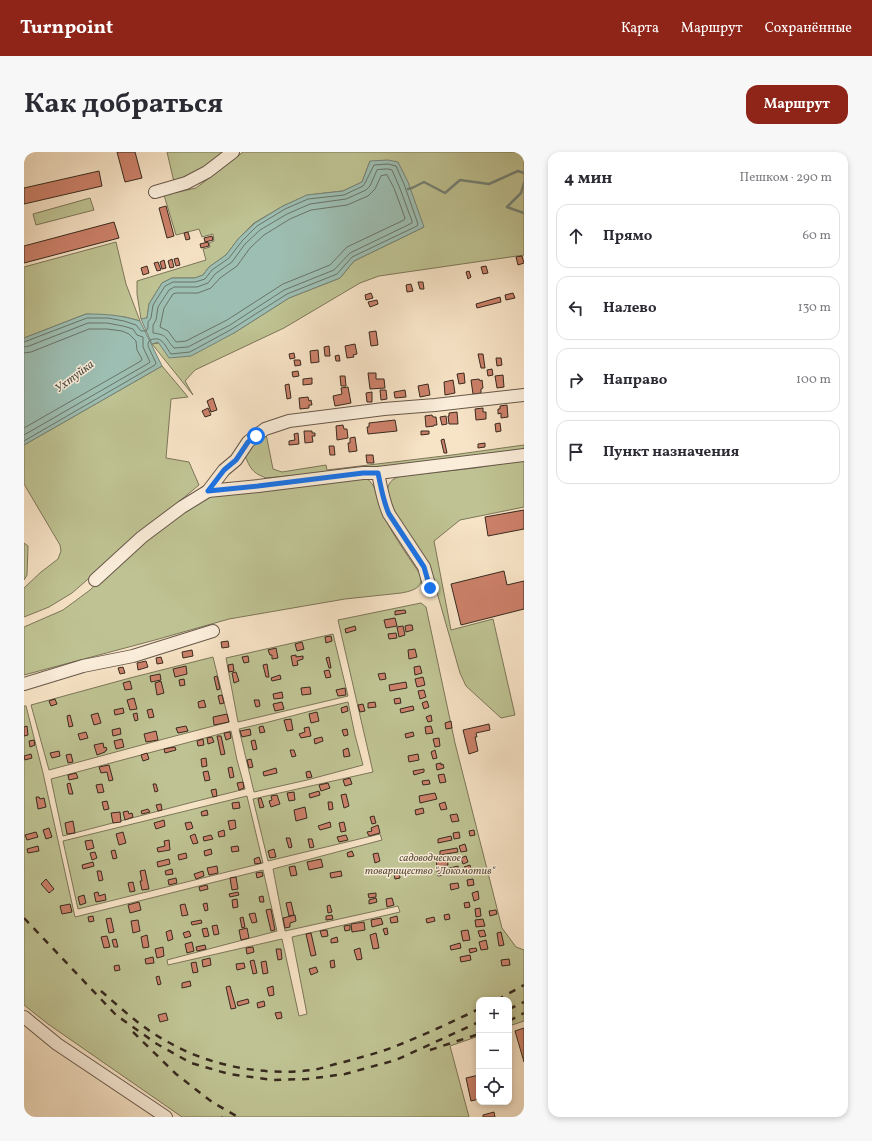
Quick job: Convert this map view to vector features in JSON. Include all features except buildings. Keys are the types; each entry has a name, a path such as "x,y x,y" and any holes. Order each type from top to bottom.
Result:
{"street":[{"path":"155,192 186,183 207,172 233,152"},
{"path":"95,580 142,537 182,507 208,491 224,470 236,460 248,442 265,429 289,421 384,409 524,395"},
{"path":"208,491 363,473 378,473 524,455"},
{"path":"378,473 382,498 385,506 424,567 430,588"},
{"path":"24,684 83,666 133,656 213,631"},
{"path":"24,1017 58,1044 166,1117"}],"green space":[{"path":"167,152 223,152 190,178 174,182"},
{"path":"243,152 524,152 524,255 379,276 360,283 284,328 195,370 185,381 193,395 152,344 234,333 289,298 340,278 354,261 424,227 370,161 362,182 343,191 308,195 283,206 254,223 239,238 226,255 209,267 203,275 195,278 172,278 162,283 149,304 147,318 141,319 137,294 137,281 206,260 203,249 210,247 209,243 214,241 213,234 202,237 199,229 176,235 164,195 196,188"},
{"path":"90,198 94,210 36,225 33,214"},
{"path":"116,242 126,284 140,321 125,317 86,314 24,338 24,267"},
{"path":"162,366 188,397 171,399 166,458 189,462 199,485 72,593 49,607 24,617 24,588 58,559 61,551 60,545 24,484 24,445"},
{"path":"266,434 273,469 282,472 326,465 327,470 524,445 524,449 452,461 265,478 257,474 252,469 245,456 249,448"},
{"path":"524,460 524,507 460,520 434,541 451,630 493,619 515,715 501,718 466,686 460,673 430,568 401,524 387,495 387,491 389,484 395,478 402,476 475,468"},
{"path":"364,477 373,486 383,515 420,574 421,583 413,590 401,593 345,599 229,619 24,675 24,627 63,610 90,590 136,548 207,495"},
{"path":"24,543 28,546 27,575 24,580"},
{"name":"садоводческое товарищество \"Локомотив\"","path":"421,603 426,607 455,743 502,928 516,947 524,950 524,1021 512,1025 512,997 476,997 476,1037 450,1046 469,1117 182,1117 48,1024 24,1005 24,706 26,706 43,773 75,917 263,870 277,931 167,960 168,965 282,939 299,1016 307,1014 292,937 400,912 398,906 285,931 273,869 382,840 380,834 268,861 253,799 373,772 338,620"},
{"path":"333,634 348,696 238,722 226,658"},
{"path":"213,657 229,722 49,770 31,705"},
{"path":"348,702 363,765 254,792 239,729"},
{"path":"231,731 245,789 63,836 51,779"},
{"path":"247,796 263,863 78,909 63,841"}],"water":[{"path":"388,160 398,162 408,182 424,227 354,261 340,278 289,298 234,333 191,356 169,358 158,342 152,344 141,319 147,318 149,304 162,283 172,278 195,278 203,275 209,267 226,255 239,238 255,223 283,206 307,195 343,191 362,182 370,161"},
{"name":"Ухтуйка","path":"86,314 113,315 140,321 162,366 24,445 24,338"}],"waterway":[{"path":"408,189 424,182 445,193 460,180 489,184 518,171 524,173"},
{"path":"524,183 521,193 507,207 524,213"}],"railway":[{"path":"24,918 116,1015 157,1044 191,1063 229,1074 273,1080 307,1079 345,1074 396,1060 476,1023"},
{"path":"502,997 524,985"},
{"path":"101,991 150,1031 184,1050 219,1063 275,1072 293,1072 316,1069 377,1053 448,1024 476,1010"},
{"path":"512,1008 524,1002"},
{"path":"512,1019 524,1013"},
{"path":"133,1032 176,1074 212,1102 238,1117"},
{"path":"430,1050 476,1035"}],"route":[{"path":"256,436 248,442 236,460 224,470 208,491 363,473 378,473 382,498 385,506 424,567 430,588"}]}
